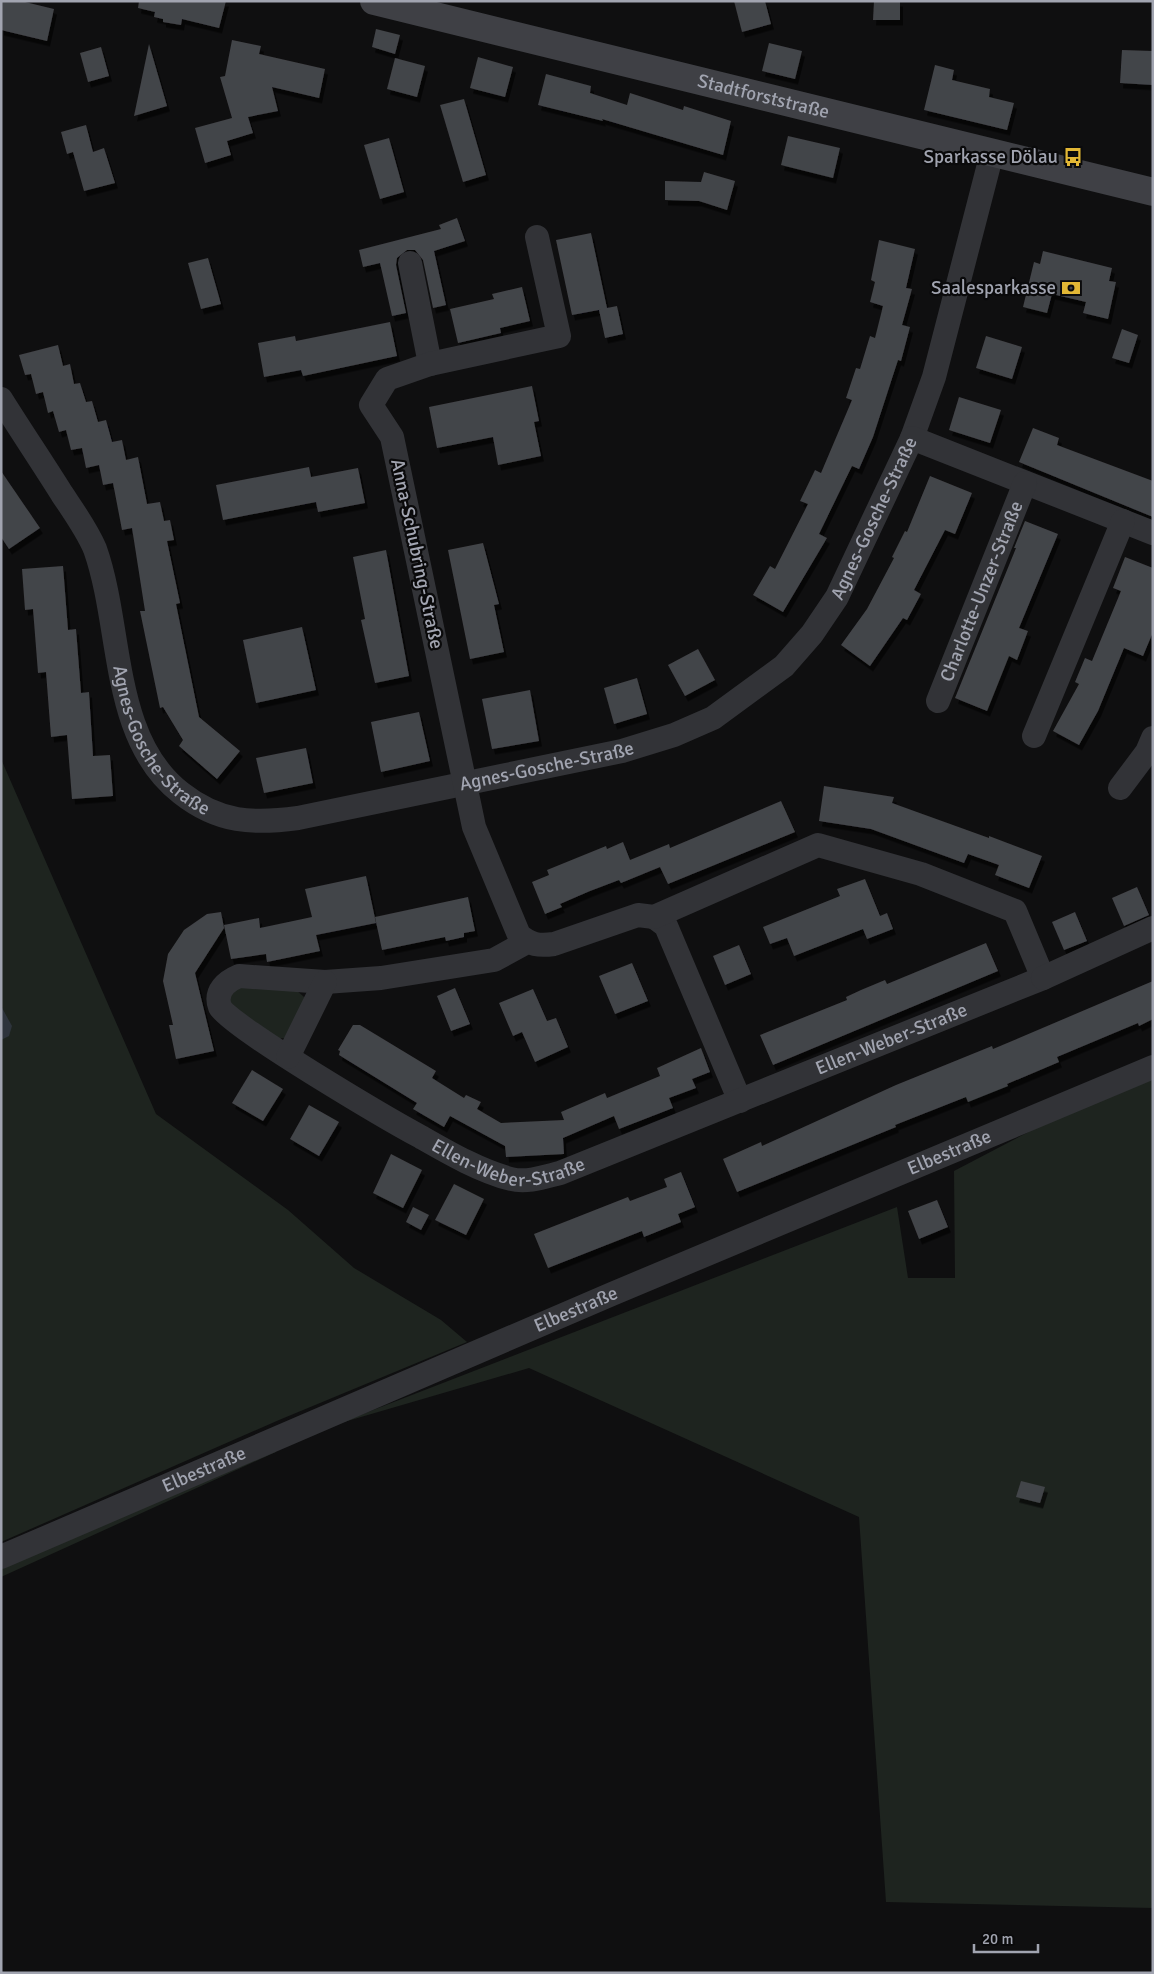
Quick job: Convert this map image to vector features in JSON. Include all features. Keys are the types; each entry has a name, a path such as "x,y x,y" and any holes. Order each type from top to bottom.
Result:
{"main road":[{"name":"Stadtforststraße","path":"374,1 1153,192"}],"street":[{"name":"Agnes-Gosche-Straße","path":"1,398 81,523 94,548 111,617 130,715 150,760 175,789 206,810 225,818 249,822 298,818 622,751 674,735 712,718 784,666 812,634 837,596 912,438 934,377 992,153"},
{"name":"Anna-Schubring-Straße","path":"466,784 392,437 371,405 387,379 430,364 559,336 537,237"},
{"path":"410,263 430,364"},
{"name":"Charlotte-Unzer-Straße","path":"912,438 1153,534"},
{"name":"Charlotte-Unzer-Straße","path":"938,701 1025,483"},
{"path":"1034,736 1123,522"},
{"path":"1120,788 1147,752 1153,738"},
{"path":"466,784 478,836 519,934 527,942 540,946 554,944 638,915 654,917 666,926 740,1101"},
{"path":"654,917 818,845 921,874 1015,911 1043,978"},
{"name":"Ellen-Weber-Straße","path":"527,942 494,960 381,978 324,982 239,976 230,980 221,988 218,999 221,1009 238,1024 288,1057 422,1138 491,1172 514,1179 535,1179 560,1172 740,1101 1043,978 1153,928"},
{"path":"288,1057 324,982"},
{"name":"Elbestraße","path":"1,1557 612,1294 1153,1067"}],"shaded area":[{"path":"1,759 156,1114 288,1210 354,1268 441,1320 467,1342 279,1420 1,1542"},
{"path":"238,986 295,989 304,997 303,1012 286,1038 273,1039 236,1010 229,1000 230,992"},
{"path":"1,1006 12,1026 9,1036 1,1040"},
{"path":"1153,1079 1153,1908 886,1902 859,1517 529,1368 337,1424 897,1207 908,1278 955,1278 954,1171 1057,1117"},
{"path":"274,1440 276,1452 1,1577 1,1557"}],"building":[{"path":"1,1 21,1 54,9 47,41 1,30"},
{"path":"139,1 226,1 219,28 182,19 181,25 163,22 163,19 154,17 155,12 138,8"},
{"path":"734,1 765,1 771,24 742,32"},
{"path":"874,1 900,1 900,20 873,20"},
{"path":"376,29 400,35 395,54 372,47"},
{"path":"232,40 261,46 259,54 325,69 319,98 272,87 278,111 248,117 253,133 227,141 231,155 205,163 195,128 232,118 220,77 225,76"},
{"path":"769,43 802,51 795,79 762,71"},
{"path":"149,44 167,106 134,116"},
{"path":"101,47 109,76 88,82 80,53"},
{"path":"1122,50 1153,51 1153,85 1120,83"},
{"path":"478,57 513,67 505,97 470,88"},
{"path":"395,58 425,66 417,97 387,89"},
{"path":"935,65 954,70 952,80 990,89 989,97 1014,103 1007,130 924,110"},
{"path":"546,74 591,86 590,93 627,105 630,93 683,110 684,106 731,121 723,155 602,119 603,121 538,105"},
{"path":"464,99 486,175 463,182 440,105"},
{"path":"86,125 93,152 104,148 115,183 84,191 73,152 67,154 61,132"},
{"path":"788,136 840,148 833,178 781,165"},
{"path":"389,138 404,192 380,199 364,145"},
{"path":"704,172 735,181 727,210 699,201 665,200 665,181 701,182"},
{"path":"457,218 465,241 434,251 446,305 433,308 423,260 415,250 407,250 397,258 396,265 406,313 392,316 380,263 363,267 359,250 441,229 439,225"},
{"path":"591,233 607,308 617,306 623,334 605,338 599,310 604,309 572,315 556,240"},
{"path":"879,240 915,249 906,288 912,289 902,325 910,327 901,361 898,360 873,437 859,469 852,466 819,534 827,538 783,612 753,595 770,566 775,569 808,504 800,501 815,470 821,473 852,400 846,398 856,368 860,369 870,336 875,338 883,306 870,302 875,282 871,280"},
{"name":"Saalesparkasse","path":"1043,251 1112,268 1109,281 1116,282 1108,319 1083,313 1086,302 1052,294 1047,313 1023,307 1034,262 1040,264"},
{"path":"208,258 221,304 201,309 188,263"},
{"path":"522,287 530,321 500,328 501,333 458,343 450,309 494,299 492,294"},
{"path":"390,322 397,356 303,376 301,370 264,377 258,343 295,336 296,341"},
{"path":"1122,329 1138,335 1129,363 1112,358"},
{"path":"986,336 1022,347 1012,379 976,368"},
{"path":"58,345 63,366 70,364 74,384 80,383 86,402 92,401 98,422 106,420 112,442 122,440 126,460 138,457 147,504 160,502 164,521 170,520 174,540 167,541 180,603 176,604 199,717 240,751 217,779 179,746 183,740 163,707 160,708 140,611 145,611 132,528 122,530 113,483 103,485 99,465 86,468 82,448 71,450 66,430 59,432 53,411 48,413 43,392 36,394 31,374 25,375 19,355"},
{"path":"532,386 539,421 534,422 541,456 498,465 493,437 437,448 429,407"},
{"path":"959,397 1001,410 990,443 949,430"},
{"path":"1033,428 1059,438 1057,445 1153,481 1153,517 1019,462"},
{"path":"309,467 311,477 358,468 365,503 318,512 316,502 223,520 216,485"},
{"path":"1,471 40,528 9,549 1,537"},
{"path":"930,476 972,493 955,534 945,530 914,590 921,594 907,620 903,618 870,666 841,645 867,609 894,558 892,557 905,531 907,532"},
{"path":"1025,521 1058,534 1019,628 1028,631 1017,660 1009,656 987,711 955,698 1016,548 1014,548"},
{"path":"483,543 499,604 494,605 504,652 470,659 448,550"},
{"path":"386,550 409,676 375,683 361,620 365,619 353,557"},
{"path":"1125,557 1153,568 1153,632 1143,656 1124,648 1098,711 1079,745 1053,731 1079,684 1075,682 1085,658 1092,661 1121,591 1113,588"},
{"path":"63,566 68,630 76,629 81,693 89,692 93,756 110,755 113,796 72,799 67,735 51,737 46,672 38,673 33,609 25,610 22,569"},
{"path":"302,627 316,690 256,703 243,640"},
{"path":"698,649 715,680 685,696 668,665"},
{"path":"637,678 647,714 614,724 604,688"},
{"path":"530,690 539,741 492,749 482,699"},
{"path":"419,712 430,761 381,772 371,722"},
{"path":"306,748 313,783 264,793 256,758"},
{"path":"824,786 894,797 892,803 1042,856 1029,888 995,875 999,865 968,854 964,863 871,829 819,821"},
{"path":"781,801 795,832 668,884 660,867 621,883 619,880 590,891 560,904 562,907 545,914 532,882 549,875 547,870 606,846 607,849 623,842 630,860 669,844 670,848"},
{"path":"366,876 376,923 316,935 320,951 267,962 266,954 231,959 224,925 259,918 260,928 312,917 305,889"},
{"path":"865,879 880,916 887,913 893,929 867,939 863,929 794,956 787,938 770,944 763,927 840,896 837,889"},
{"path":"1137,887 1149,915 1124,926 1112,898"},
{"path":"468,897 475,931 464,933 464,937 446,941 445,937 382,950 375,917"},
{"path":"221,912 224,928 195,973 214,1051 176,1059 169,1025 173,1025 163,981 168,954 184,930 207,914"},
{"path":"1075,912 1087,941 1064,950 1052,922"},
{"path":"986,943 998,971 773,1065 760,1035 847,1000 846,997 885,980 887,984"},
{"path":"739,945 751,974 725,985 713,956"},
{"path":"632,963 648,1001 615,1014 599,976"},
{"path":"1153,981 1153,1019 1139,1026 1138,1023 1057,1057 1059,1062 1007,1084 1008,1086 968,1102 966,1097 737,1192 723,1159 761,1142 762,1146 896,1085 992,1046 993,1049"},
{"path":"455,988 470,1024 451,1031 437,996"},
{"path":"533,989 547,1021 556,1018 568,1047 535,1062 522,1032 513,1036 499,1003"},
{"path":"353,1025 360,1025 436,1071 432,1078 464,1098 466,1095 481,1102 477,1109 501,1123 564,1120 561,1112 605,1093 607,1098 660,1076 657,1068 701,1048 710,1072 692,1079 696,1088 669,1098 673,1108 619,1129 614,1116 563,1138 564,1154 506,1157 505,1146 450,1116 444,1127 413,1109 417,1103 339,1055 340,1051 338,1050"},
{"path":"252,1070 283,1089 263,1121 232,1103"},
{"path":"309,1105 339,1122 319,1156 290,1139"},
{"path":"391,1154 422,1170 403,1208 373,1193"},
{"path":"681,1172 695,1207 678,1214 681,1222 644,1237 642,1231 548,1268 534,1234 628,1197 630,1201 667,1187 664,1179"},
{"path":"454,1184 484,1199 466,1235 435,1220"},
{"path":"937,1200 948,1227 919,1239 908,1211"},
{"path":"413,1207 429,1215 421,1230 406,1222"},
{"path":"1021,1481 1045,1487 1040,1503 1016,1497"}],"place":[{"name":"Sparkasse Dölau","path":"1073,157"},
{"name":"Saalesparkasse","path":"1071,288"}]}
